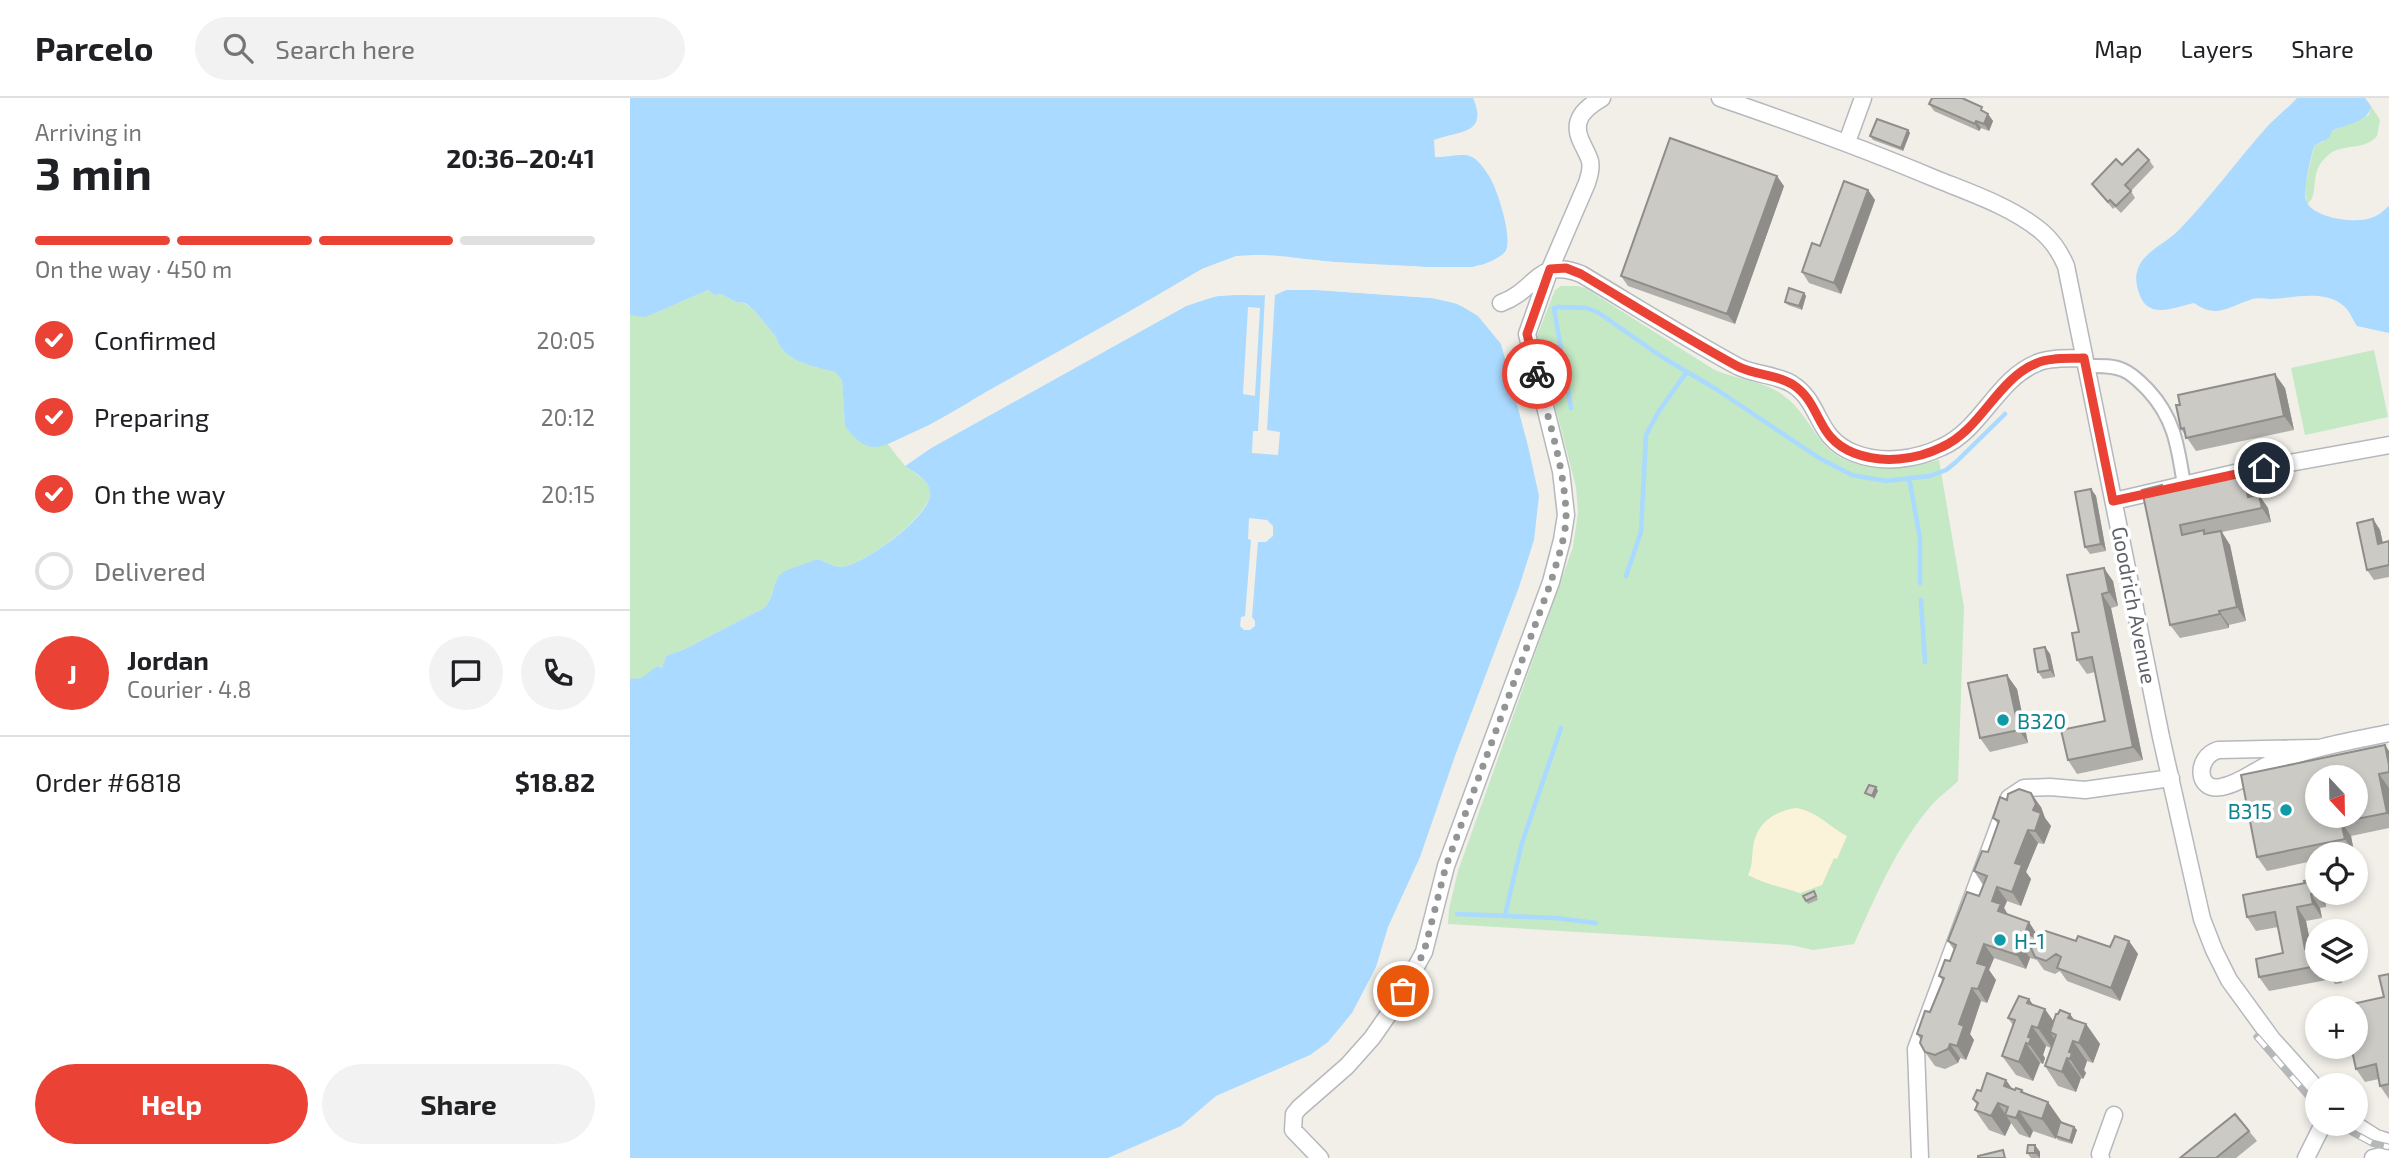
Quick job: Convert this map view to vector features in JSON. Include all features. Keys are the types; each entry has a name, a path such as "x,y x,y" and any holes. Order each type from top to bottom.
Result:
{"street":[{"path":"1320,1158 1293,1130 1294,1114 1347,1066 1372,1038 1395,1005 1424,952 1446,866 1547,594 1562,540 1566,515 1561,471 1527,334 1590,171 1590,162 1577,131 1578,120 1585,109 1602,98"},
{"name":"Goodrich Avenue","path":"1720,98 1847,142 1975,195 2024,219 2040,230 2059,251 2066,266 2202,919 2221,966 2272,1040 2305,1076"},
{"path":"1847,142 1863,98"},
{"path":"1502,303 1512,299 1550,269 1566,268 1581,274 1739,367 1775,376 1792,385 1810,401 1828,437 1857,454 1879,459 1907,458 1945,446 1969,427 2012,381 2039,362 2085,362 2115,368 2125,371 2146,387 2160,403 2173,430 2184,485"},
{"path":"2113,501 2389,445"},
{"path":"2317,748 2218,750 2211,752 2204,759 2201,771 2203,780 2210,786 2222,787 2268,764 2317,748 2389,733"},
{"path":"1920,1158 1916,1049 2009,798 2024,788 2085,790 2171,778"},
{"path":"2101,1158 2100,1154 2114,1115"},
{"path":"2368,1133 2389,1142"},
{"path":"2306,1158 2317,1136"},
{"path":"2373,1158 2389,1154"}],"green space":[{"path":"2371,106 2380,120 2377,136 2365,144 2339,149 2327,156 2317,170 2313,195 2307,204 2305,188 2314,146 2323,142 2332,131 2369,115"},
{"path":"1561,286 1585,288 1713,369 1776,391 1795,406 1833,453 1846,460 1861,465 1892,467 1939,460 1964,607 1958,781 1933,803 1907,839 1854,944 1813,950 1791,945 1448,924 1458,871 1573,547 1578,513 1576,487 1537,336 1555,290"},
{"path":"708,290 715,295 721,294 744,303 754,310 785,352 792,357 835,372 842,379 845,426 868,446 888,444 905,465 924,480 930,492 928,502 909,525 865,558 842,567 817,559 788,571 777,580 764,608 666,656 662,668 657,666 642,678 634,680 630,679 630,315 653,314"},
{"path":"2374,350 2388,417 2305,435 2291,368"}],"sand":[{"path":"1796,808 1817,816 1847,836 1822,885 1800,893 1748,875 1754,842 1760,828 1769,818"}],"water":[{"path":"630,98 1473,98 1477,110 1474,125 1461,133 1434,140 1435,157 1466,155 1477,160 1492,182 1500,202 1506,226 1507,246 1505,252 1494,260 1464,268 1352,263 1268,255 1244,256 1223,261 1202,269 929,425 898,441 874,447 858,440 845,426 842,380 835,372 800,362 785,352 754,310 745,303 736,302 721,294 715,295 708,290 644,317 630,315"},
{"path":"2297,98 2365,98 2371,106 2366,116 2332,131 2329,138 2314,146 2305,196 2316,211 2345,220 2371,218 2389,206 2389,333 2357,326 2345,307 2337,301 2319,296 2255,299 2216,311 2194,303 2162,310 2149,307 2143,302 2136,282 2143,259 2178,231 2266,128"},
{"path":"1286,290 1432,298 1458,304 1478,316 1501,344 1539,496 1534,540 1519,587 1420,857 1388,927 1376,967 1352,1013 1328,1042 1310,1055 1216,1096 1181,1126 1108,1158 630,1158 630,679 642,678 657,666 662,668 666,656 764,608 778,578 784,572 817,559 839,567 852,564 895,538 928,503 930,493 927,484 905,466 931,448 1186,306 1227,295 1262,295"}],"pier":[{"path":"1256,255 1427,267 1480,265 1479,269 1473,271 1427,271 1256,258 1237,260 1204,272 1065,354 930,428 890,447 888,444 929,425 1063,351 1202,269 1236,256"},
{"path":"1286,287 1432,294 1469,306 1468,309 1450,301 1432,298 1317,290 1286,290 1275,295 1267,430 1280,432 1278,455 1252,453 1253,431 1258,431 1265,295 1254,294 1217,296 1186,306 931,448 905,466 903,463 930,445 1185,303 1217,292 1275,292"},
{"path":"1248,307 1260,308 1255,396 1243,394"},
{"path":"1249,518 1267,520 1273,526 1273,536 1266,542 1258,542 1252,617 1255,626 1244,630 1240,626 1241,617 1245,616 1251,540 1248,539"}],"building":[{"path":"1932,98 1962,98 1982,107 1981,110 1988,114 1984,124 1976,121 1975,124 1929,104"},
{"path":"1877,119 1908,130 1901,148 1870,136"},
{"path":"1670,138 1777,176 1727,314 1621,276"},
{"path":"2138,149 2149,160 2125,185 2131,191 2116,206 2110,200 2108,202 2092,184 2116,159 2122,165"},
{"path":"1844,181 1868,190 1834,283 1802,272 1812,243 1820,246"},
{"path":"1789,288 1804,293 1799,306 1785,302"},
{"path":"2275,374 2284,416 2186,438 2184,428 2181,429 2176,405 2180,405 2178,395"},
{"path":"2239,474 2241,485 2245,484 2248,497 2259,495 2262,508 2180,525 2182,535 2204,530 2204,534 2221,531 2237,607 2219,611 2220,614 2170,625 2142,490 2162,485 2163,490"},
{"path":"2091,489 2101,544 2085,547 2075,492"},
{"path":"2373,519 2378,544 2389,541 2389,565 2367,570 2357,523"},
{"path":"2104,568 2109,592 2102,594 2133,747 2068,760 2061,730 2105,721 2092,657 2077,660 2072,633 2079,632 2067,575"},
{"path":"2045,647 2050,670 2038,672 2034,649"},
{"path":"2007,675 2019,730 1980,738 1968,683"},
{"path":"2385,745 2389,772 2379,774 2387,813 2368,817 2368,765 2305,765 2305,828 2342,828 2345,839 2305,842 2305,847 2257,857 2241,775"},
{"path":"1869,785 1876,787 1872,796 1865,793"},
{"name":"H-1","path":"2019,789 2031,793 2036,804 2033,810 2041,813 2035,831 2028,830 2015,863 2022,865 2012,892 1997,887 1992,901 2001,904 1998,911 2029,922 2025,933 2035,937 2046,931 2076,941 2078,936 2110,947 2115,936 2129,941 2111,988 2057,968 2061,957 2056,954 2046,961 2035,957 2031,948 2021,944 2017,955 1984,944 1977,963 1987,966 1978,989 1972,988 1959,1024 1964,1026 1957,1046 1950,1044 1948,1049 1935,1055 1925,1052 1920,1043 1922,1036 1917,1034 1925,1011 1930,1012 1944,978 1939,976 1945,960 1950,961 1956,945 1948,941 1967,892 1979,896 1987,876 1974,871 1982,851 1988,852 1999,821 1993,818 2000,797 2007,800 2008,794"},
{"path":"2305,883 2305,905 2308,905 2297,907 2305,949 2305,968 2259,977 2256,959 2283,953 2275,912 2247,917 2243,895"},
{"path":"1814,891 1816,896 1806,901 1803,896"},
{"path":"2389,974 2389,1084 2380,1086 2376,1064 2356,1069 2354,1059 2368,1059 2368,1001 2384,997 2379,976"},
{"path":"2019,996 2029,999 2027,1003 2045,1009 2038,1028 2032,1026 2028,1037 2031,1038 2029,1044 2026,1043 2019,1062 2002,1056 2015,1020 2008,1018"},
{"path":"2060,1010 2070,1014 2068,1018 2086,1024 2079,1043 2073,1041 2069,1052 2072,1053 2070,1059 2067,1058 2062,1072 2045,1066 2056,1035 2050,1032"},
{"path":"1987,1073 2006,1080 2004,1086 2022,1090 2021,1092 2048,1102 2042,1119 2019,1111 2016,1118 2005,1115 2008,1107 1998,1103 1991,1116 1975,1110 1978,1103 1973,1099 1977,1090 1981,1091"},
{"path":"2235,1114 2249,1131 2216,1158 2180,1158"},
{"path":"2060,1122 2074,1127 2070,1141 2056,1136"},
{"path":"2028,1145 2035,1145 2035,1153 2027,1153"},
{"path":"2003,1150 2005,1158 1978,1158 1978,1156"}],"waterway":[{"path":"1571,408 1554,308 1558,307 1587,308 1599,313 1819,458 1852,475 1886,481 1930,476 1946,470 2005,414"},
{"path":"1626,576 1641,532 1646,435 1686,373"},
{"path":"1909,478 1920,538 1920,583"},
{"path":"1921,600 1925,662"},
{"path":"1505,915 1522,843 1561,728"},
{"path":"1457,914 1556,918 1596,923"}],"railway":[{"path":"2257,1037 2305,1092"},
{"path":"2359,1136 2372,1143 2389,1147"}],"way so far":[{"path":"1403,991 1424,952 1446,866 1551,582 1562,540 1566,515 1561,471 1537,374"}],"place":[{"name":"B320","path":"2003,720"},
{"name":"B315","path":"2286,810"},
{"name":"H-1","path":"2000,940"}],"route":[{"path":"1537,374 1527,334 1530,323 1550,269 1566,268 1581,274 1739,367 1775,376 1792,385 1810,401 1828,437 1857,454 1893,459 1934,451 1961,435 2012,381 2031,366 2039,362 2084,358 2113,501 2264,468"}]}
